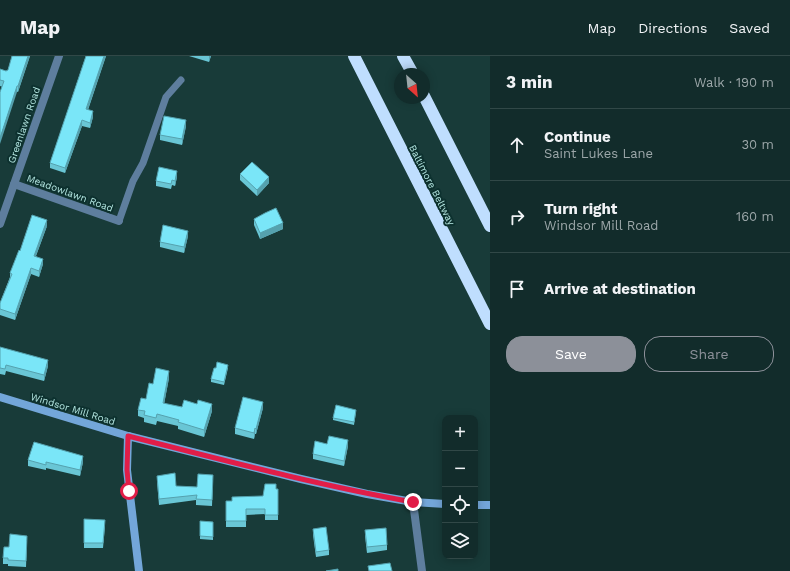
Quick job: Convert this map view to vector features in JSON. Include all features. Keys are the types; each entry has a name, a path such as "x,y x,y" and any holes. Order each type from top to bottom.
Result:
{"highway":[{"name":"Baltimore Beltway","path":"354,56 490,324"},
{"path":"403,56 410,68"},
{"path":"428,104 490,226"}],"main road":[{"name":"Windsor Mill Road","path":"0,397 128,436 300,479 367,494 413,502 442,504"},
{"path":"128,436 127,470 139,571"},
{"path":"478,505 490,505"}],"street":[{"name":"Greenlawn Road","path":"0,224 59,56"},
{"name":"Meadowlawn Road","path":"14,184 119,221"},
{"path":"413,502 422,571"}],"lane":[{"path":"119,221 133,181 143,163 166,97 181,80"}],"building":[{"path":"12,56 28,56 0,138 0,92 4,81 0,80 0,69 6,71 8,70"},
{"path":"86,56 104,56 86,109 93,111 90,123 82,120 65,168 50,163"},
{"path":"164,116 186,120 182,139 160,135"},
{"path":"252,162 269,177 257,190 240,174"},
{"path":"159,167 177,171 175,181 172,180 171,184 156,181"},
{"path":"276,208 283,223 260,233 254,219"},
{"path":"32,215 47,220 34,256 43,259 39,271 31,268 15,314 0,309 0,303 12,274 10,273 19,250 20,251"},
{"path":"163,225 188,231 184,247 160,242"},
{"path":"0,347 48,360 44,375 6,365 5,369 0,368"},
{"path":"217,362 228,365 224,382 211,379"},
{"path":"156,368 169,371 163,403 182,407 184,400 197,404 198,400 212,404 204,430 178,422 179,420 157,414 156,418 144,415 145,411 138,410 141,398 146,399 149,383 153,384"},
{"path":"243,397 263,402 254,433 235,428"},
{"path":"336,405 356,410 354,422 333,418"},
{"path":"329,436 348,440 344,461 313,454 315,441 327,444"},
{"path":"34,442 83,456 80,470 46,462 46,465 28,460"},
{"path":"175,473 176,486 197,487 198,474 213,475 212,500 196,499 197,495 159,499 157,476"},
{"path":"265,484 276,484 276,489 278,489 278,515 265,515 265,509 246,509 246,521 226,521 226,501 232,501 232,497 263,496"},
{"path":"84,519 105,520 103,543 84,543"},
{"path":"200,521 213,522 213,537 200,536"},
{"path":"326,527 329,550 316,552 313,529"},
{"path":"386,528 387,545 367,547 365,530"},
{"path":"10,534 27,536 26,561 8,560 8,558 3,558 4,547 9,547"},
{"path":"390,563 392,571 369,571 368,566"},
{"path":"338,569 338,571 326,571"}],"route":[{"path":"129,491 127,470 128,436 300,479 367,494 413,502"}]}
